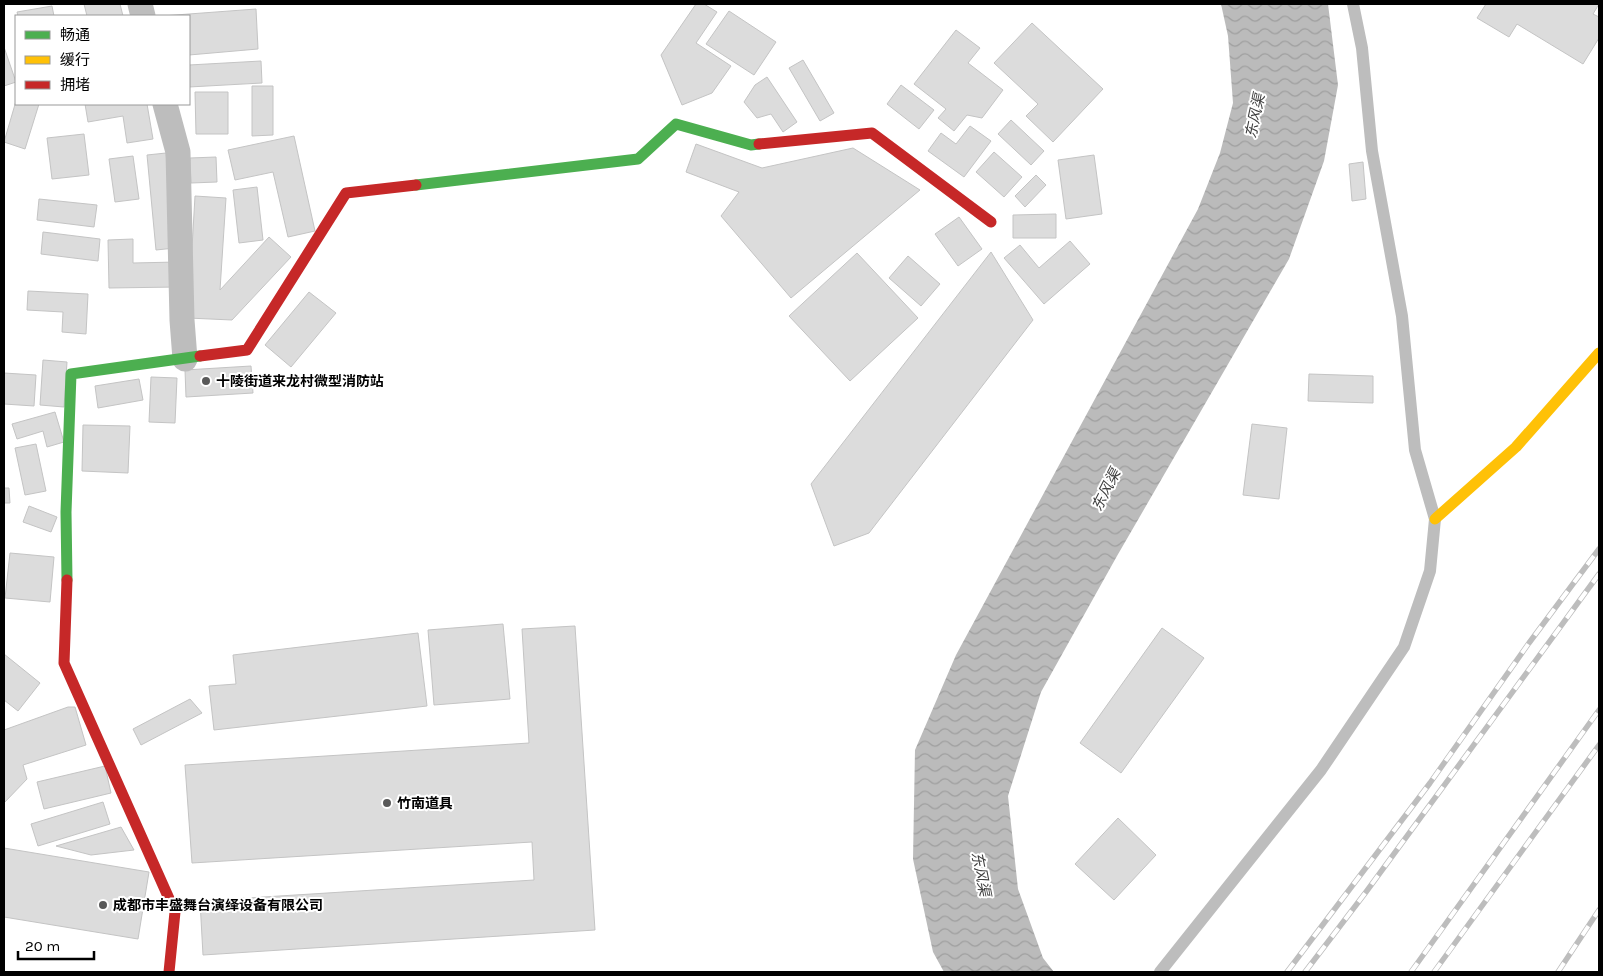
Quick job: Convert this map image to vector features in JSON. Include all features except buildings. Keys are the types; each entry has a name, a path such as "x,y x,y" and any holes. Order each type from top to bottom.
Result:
{"street":[{"path":"165,105 178,152 182,320 185,359"},
{"path":"169,972 175,912 64,663 67,585 66,512 71,374 247,350 346,194 638,159 676,124 752,145 872,133 991,222"},
{"path":"1435,518 1516,447 1599,353"}],"lane":[{"path":"1160,972 1321,770 1404,647 1430,571 1435,518 1415,450 1402,316 1372,151 1362,48 1353,4"}],"water":[{"name":"东风渠","path":"1221,4 1328,4 1338,85 1324,161 1289,259 1117,556 1041,692 1008,796 1018,889 1043,958 1054,972 944,972 933,952 913,859 915,750 956,655 1198,209 1220,153 1233,103 1228,36"}],"railway":[{"path":"1287,972 1430,783 1529,643 1599,549"},
{"path":"1305,972 1366,892 1599,574"},
{"path":"1411,972 1599,710"},
{"path":"1434,972 1599,745"},
{"path":"1558,972 1599,910"}],"traffic: fast":[{"path":"416,185 638,159 676,124 751,145 759,144"},
{"path":"67,580 66,512 71,374 200,356"}],"traffic: slow":[{"path":"1435,519 1516,447 1599,353"}],"traffic: jam":[{"path":"759,144 872,133 991,222"},
{"path":"200,356 247,350 346,193 416,185"},
{"path":"67,580 64,663 175,912 169,972"}],"place":[{"name":"十陵街道来龙村微型消防站","path":"206,381"},
{"name":"竹南道具","path":"387,803"},
{"name":"成都市丰盛舞台演绎设备有限公司","path":"103,905"}]}
